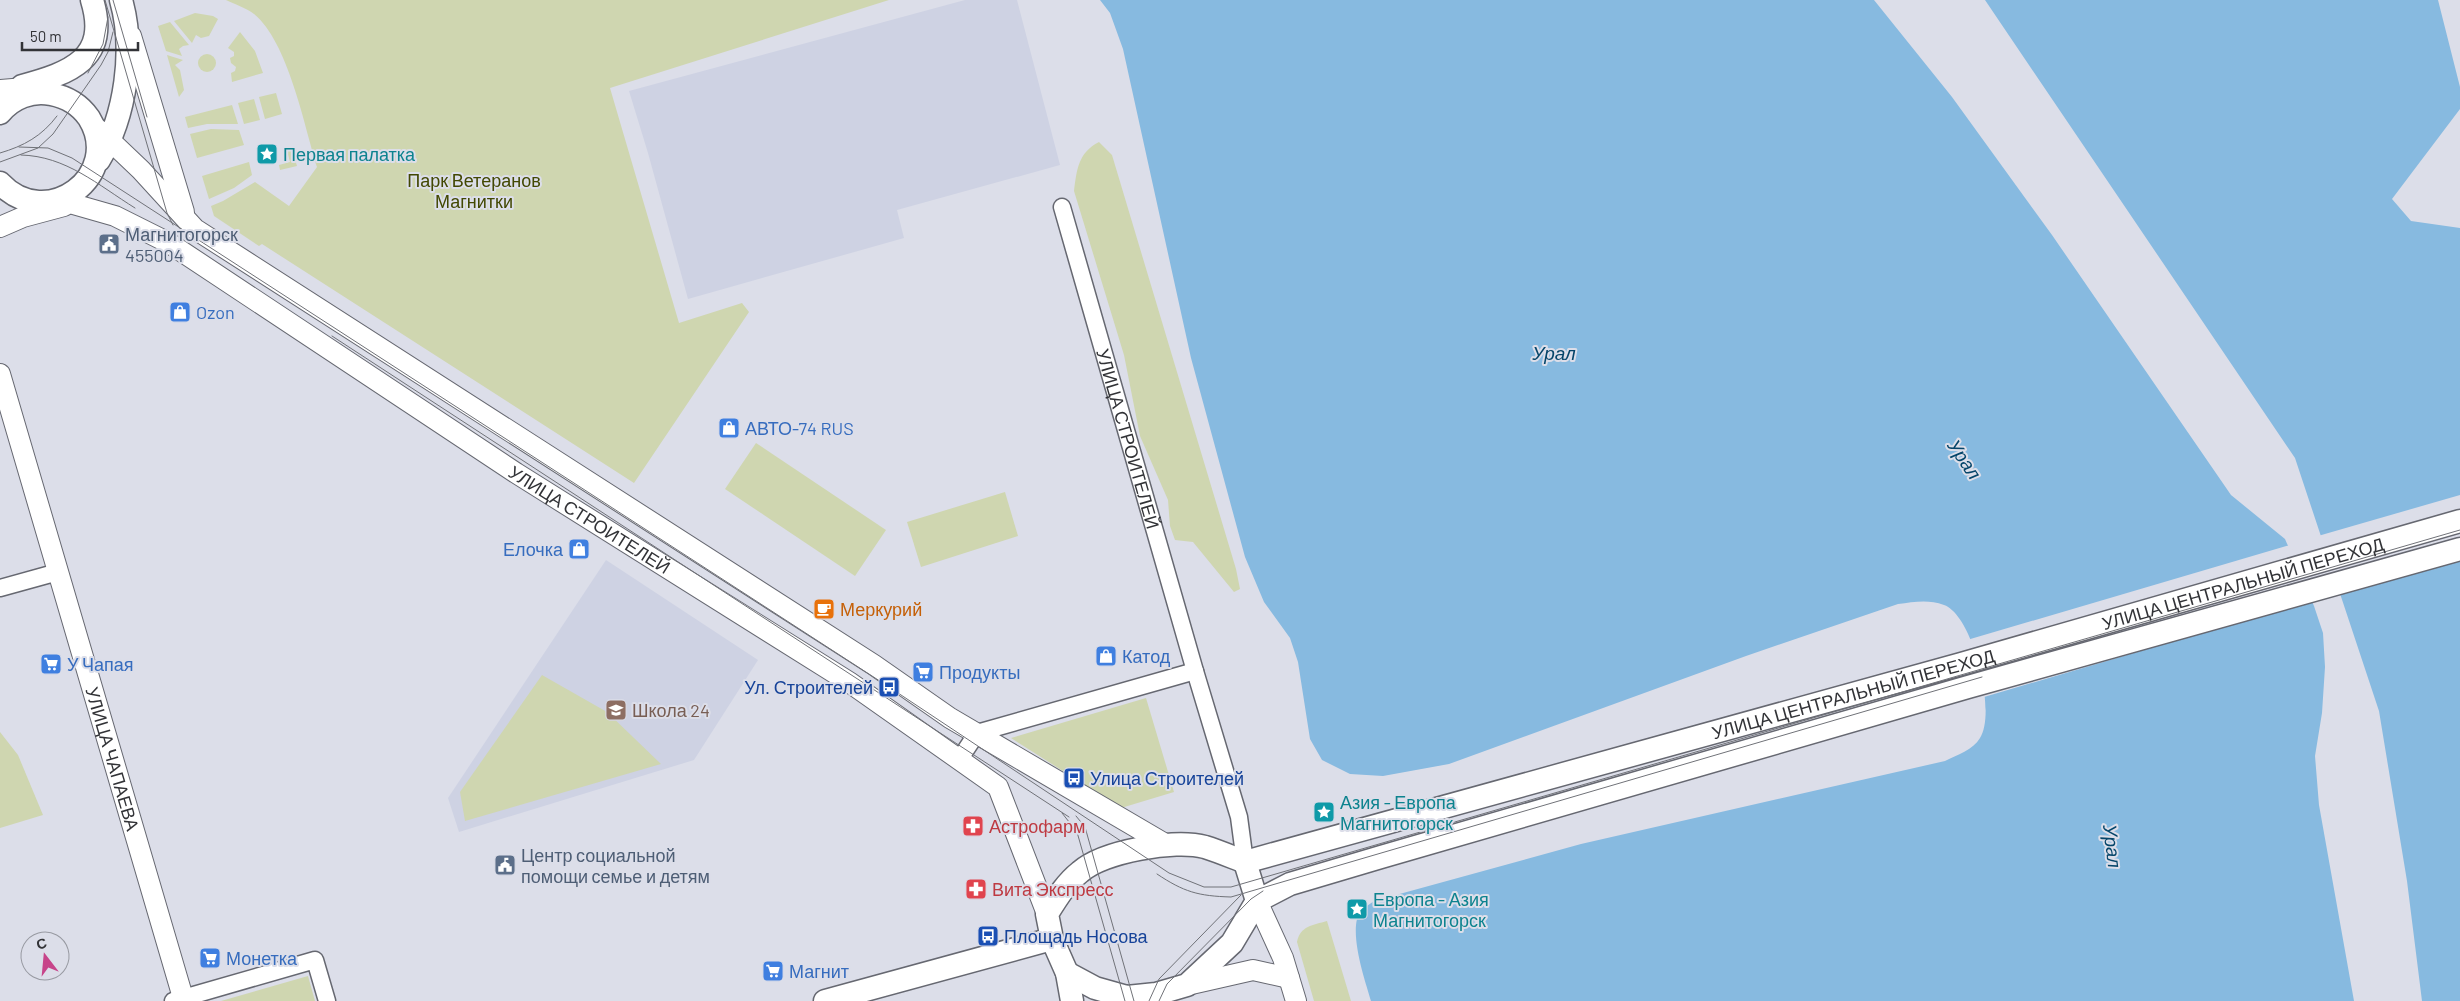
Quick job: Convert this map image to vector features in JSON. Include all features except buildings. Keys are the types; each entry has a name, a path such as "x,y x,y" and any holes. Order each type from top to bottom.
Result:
{"main road":[{"path":"0,113 15,93 73,69 90,52 96,36 98,18 92,0"},
{"path":"0,183 17,197 50,202 80,188 93,169 109,139 126,76 124,10"},
{"path":"15,93 61,96 70,100 85,113 92,123 97,145 93,169"},
{"name":"УЛИЦА ЦЕНТРАЛЬНЫЙ ПЕРЕХОД","path":"1245,862 1961,664 2460,521"},
{"name":"УЛИЦА ЦЕНТРАЛЬНЫЙ ПЕРЕХОД","path":"1257,901 1290,884 1334,871 1968,687 2460,549"},
{"path":"1067,973 1095,988 1127,997 1183,993 1232,943 1257,901 1245,862 1204,846 1165,844 1120,853 1081,870 1062,889 1047,914 1052,938 1067,973 1072,1001"},
{"path":"825,1001 1052,938"}],"street":[{"path":"124,10 187,223"},
{"name":"УЛИЦА СТРОИТЕЛЕЙ","path":"92,123 169,199 187,223 874,665 950,718 1165,844"},
{"name":"УЛИЦА СТРОИТЕЛЕЙ","path":"50,202 85,206 115,216 169,243 516,473 848,682 998,787 1047,914"},
{"path":"1,226 50,202"},
{"path":"1,226 62,206 85,206"},
{"name":"УЛИЦА СТРОИТЕЛЕЙ","path":"1062,207 1195,671 1239,817 1245,862"},
{"name":"УЛИЦА ЧАПАЕВА","path":"0,374 180,1000"},
{"path":"0,588 58,572"},
{"path":"960,760 977,733 1195,671"},
{"path":"1257,901 1283,958 1296,1001"},
{"path":"180,1000 315,960 327,1001"},
{"path":"1183,993 1254,970 1289,978"}],"shaded area":[{"path":"965,0 1017,0 1060,165 897,210 904,238 688,299 629,91"},
{"name":"Школа 24","path":"606,560 758,660 694,760 459,832 448,798"}],"green space":[{"name":"Парк Ветеранов Магнитки","path":"226,0 889,0 610,88 679,323 742,303 749,312 634,483 262,244 259,246 214,216 211,206 255,182 289,206 317,167 293,85 276,44 266,27 254,14"},
{"path":"195,13 213,16 218,19 209,36 201,38 196,35 192,43 174,21"},
{"path":"170,22 189,45 179,49 182,56 166,51 158,26"},
{"path":"240,32 255,51 263,73 232,82 231,73 235,71 236,67 231,63 230,58 234,56 234,52 228,48"},
{"path":"207,54 213,57 216,63 213,69 207,72 201,69 198,63 201,57"},
{"path":"167,55 183,60 175,65 180,70 184,90 179,97"},
{"path":"276,93 282,114 265,119 259,97"},
{"path":"254,99 260,120 244,124 238,103"},
{"path":"232,105 238,124 207,124 188,128 185,117"},
{"path":"211,129 239,130 244,145 197,158 190,134"},
{"path":"1099,142 1112,155 1236,569 1240,589 1234,592 1193,542 1175,540 1170,526 1168,500 1140,436 1124,355 1074,191 1080,162 1087,151"},
{"path":"291,146 297,166 280,170 279,165 290,162 286,147"},
{"path":"249,162 252,175 234,188 209,199 202,176"},
{"path":"756,443 886,530 855,576 725,489"},
{"path":"1005,492 1018,536 921,567 907,522"},
{"path":"542,675 607,712 661,764 465,821 460,792"},
{"path":"1146,698 1174,792 1121,808 1011,738"},
{"path":"0,732 18,755 43,815 0,828"},
{"path":"1327,921 1351,1001 1314,1001 1297,942 1304,929"},
{"path":"308,976 315,1001 221,1001"}],"water":[{"name":"Урал","path":"1100,0 1874,0 1952,97 2052,235 2231,495 2285,539 2314,606 2323,633 2325,667 2322,713 2315,756 2319,805 2354,1001 1371,1001 1358,955 1356,929 1357,919 1361,910 1374,901 1581,844 1945,761 1969,749 1977,742 1985,725 1984,687 1979,666 1973,645 1955,613 1944,605 1932,602 1898,604 1746,656 1449,764 1383,776 1350,774 1322,760 1310,739 1298,662 1290,638 1264,602 1245,557 1191,358 1123,49 1110,13"},
{"path":"1985,0 2438,0 2460,87 2460,109 2392,199 2411,221 2460,228 2460,1001 2422,1001 2407,881 2379,711 2295,458"}],"pier":[{"path":"2460,495 2460,557 2337,593 2318,536"},
{"path":"2290,545 2314,600 1984,697 1979,674 1967,640"}],"tram line":[{"path":"105,0 167,213 173,225"},
{"path":"113,0 147,117"},
{"path":"88,73 103,44 108,17"},
{"path":"0,162 38,148 53,134 101,65 108,52 113,32"},
{"path":"0,153 17,147 39,135 57,116"},
{"path":"19,147 48,148 72,158 889,687 1169,873 1204,887 1231,887 2460,530"},
{"path":"21,155 53,160 67,166 95,181 135,208"},
{"path":"332,336 1069,817"},
{"path":"1157,874 1175,885 1192,892 1209,896 1231,897 1982,677"},
{"path":"1062,813 1077,832 1125,1001"},
{"path":"1076,816 1085,827 1134,1001"},
{"path":"1159,1001 1167,984 1251,899 1263,891"},
{"path":"1149,1001 1159,979 1241,895"}],"place":[{"name":"Первая палатка","path":"267,154"},
{"name":"Магнитогорск 455004","path":"109,244"},
{"name":"Ozon","path":"180,312"},
{"name":"АВТО-74 RUS","path":"729,428"},
{"name":"Елочка","path":"579,549"},
{"name":"Меркурий","path":"824,609"},
{"name":"Катод","path":"1106,656"},
{"name":"У Чапая","path":"51,664"},
{"name":"Продукты","path":"923,672"},
{"name":"Ул. Строителей","path":"889,687"},
{"name":"Школа 24","path":"616,710"},
{"name":"Улица Строителей","path":"1074,778"},
{"name":"Азия - Европа Магнитогорск","path":"1324,812"},
{"name":"Астрофарм","path":"973,826"},
{"name":"Центр социальной помощи семье и детям","path":"505,865"},
{"name":"Вита Экспресс","path":"976,889"},
{"name":"Европа - Азия Магнитогорск","path":"1357,909"},
{"name":"Площадь Носова","path":"988,936"},
{"name":"Монетка","path":"210,958"},
{"name":"Магнит","path":"773,971"}]}
